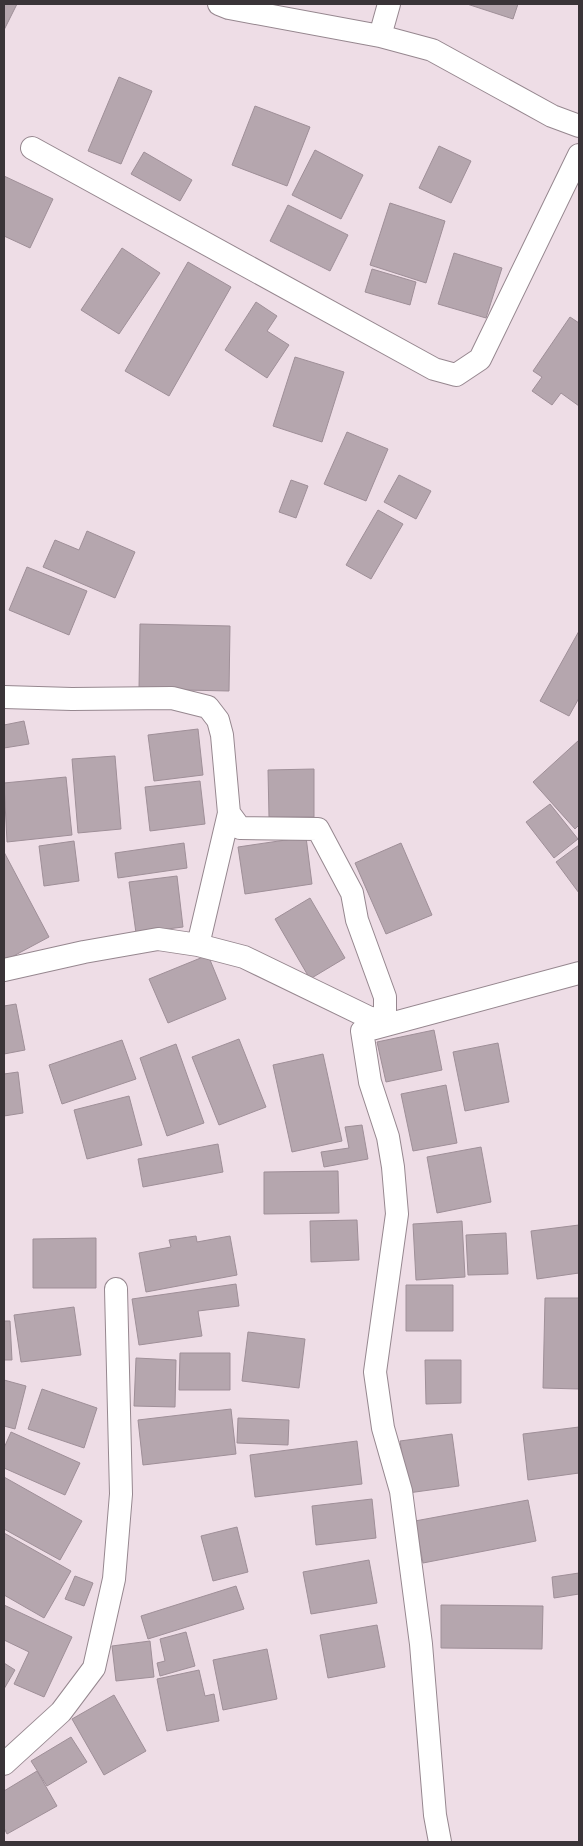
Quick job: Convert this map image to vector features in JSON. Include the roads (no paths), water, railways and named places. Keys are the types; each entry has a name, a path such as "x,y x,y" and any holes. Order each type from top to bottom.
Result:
{"street":[{"path":"219,4 229,8 380,36 432,50 552,116 579,126"},
{"path":"380,36 389,4"},
{"path":"32,148 434,369 456,375 480,358 579,155"},
{"path":"4,697 72,699 172,698 208,707 218,720 222,735 228,813 198,945"},
{"path":"228,813 240,828 318,829 352,893 357,920 386,997 385,1012 368,1026"},
{"path":"4,970 84,952 158,939 198,945 244,956 368,1026 579,973"},
{"path":"368,1026 370,1082 388,1137 397,1214 375,1372 383,1428 401,1491 421,1644 435,1815 440,1842"},
{"path":"4,1764 61,1712 94,1668 114,1578 121,1494 116,1289"}]}
